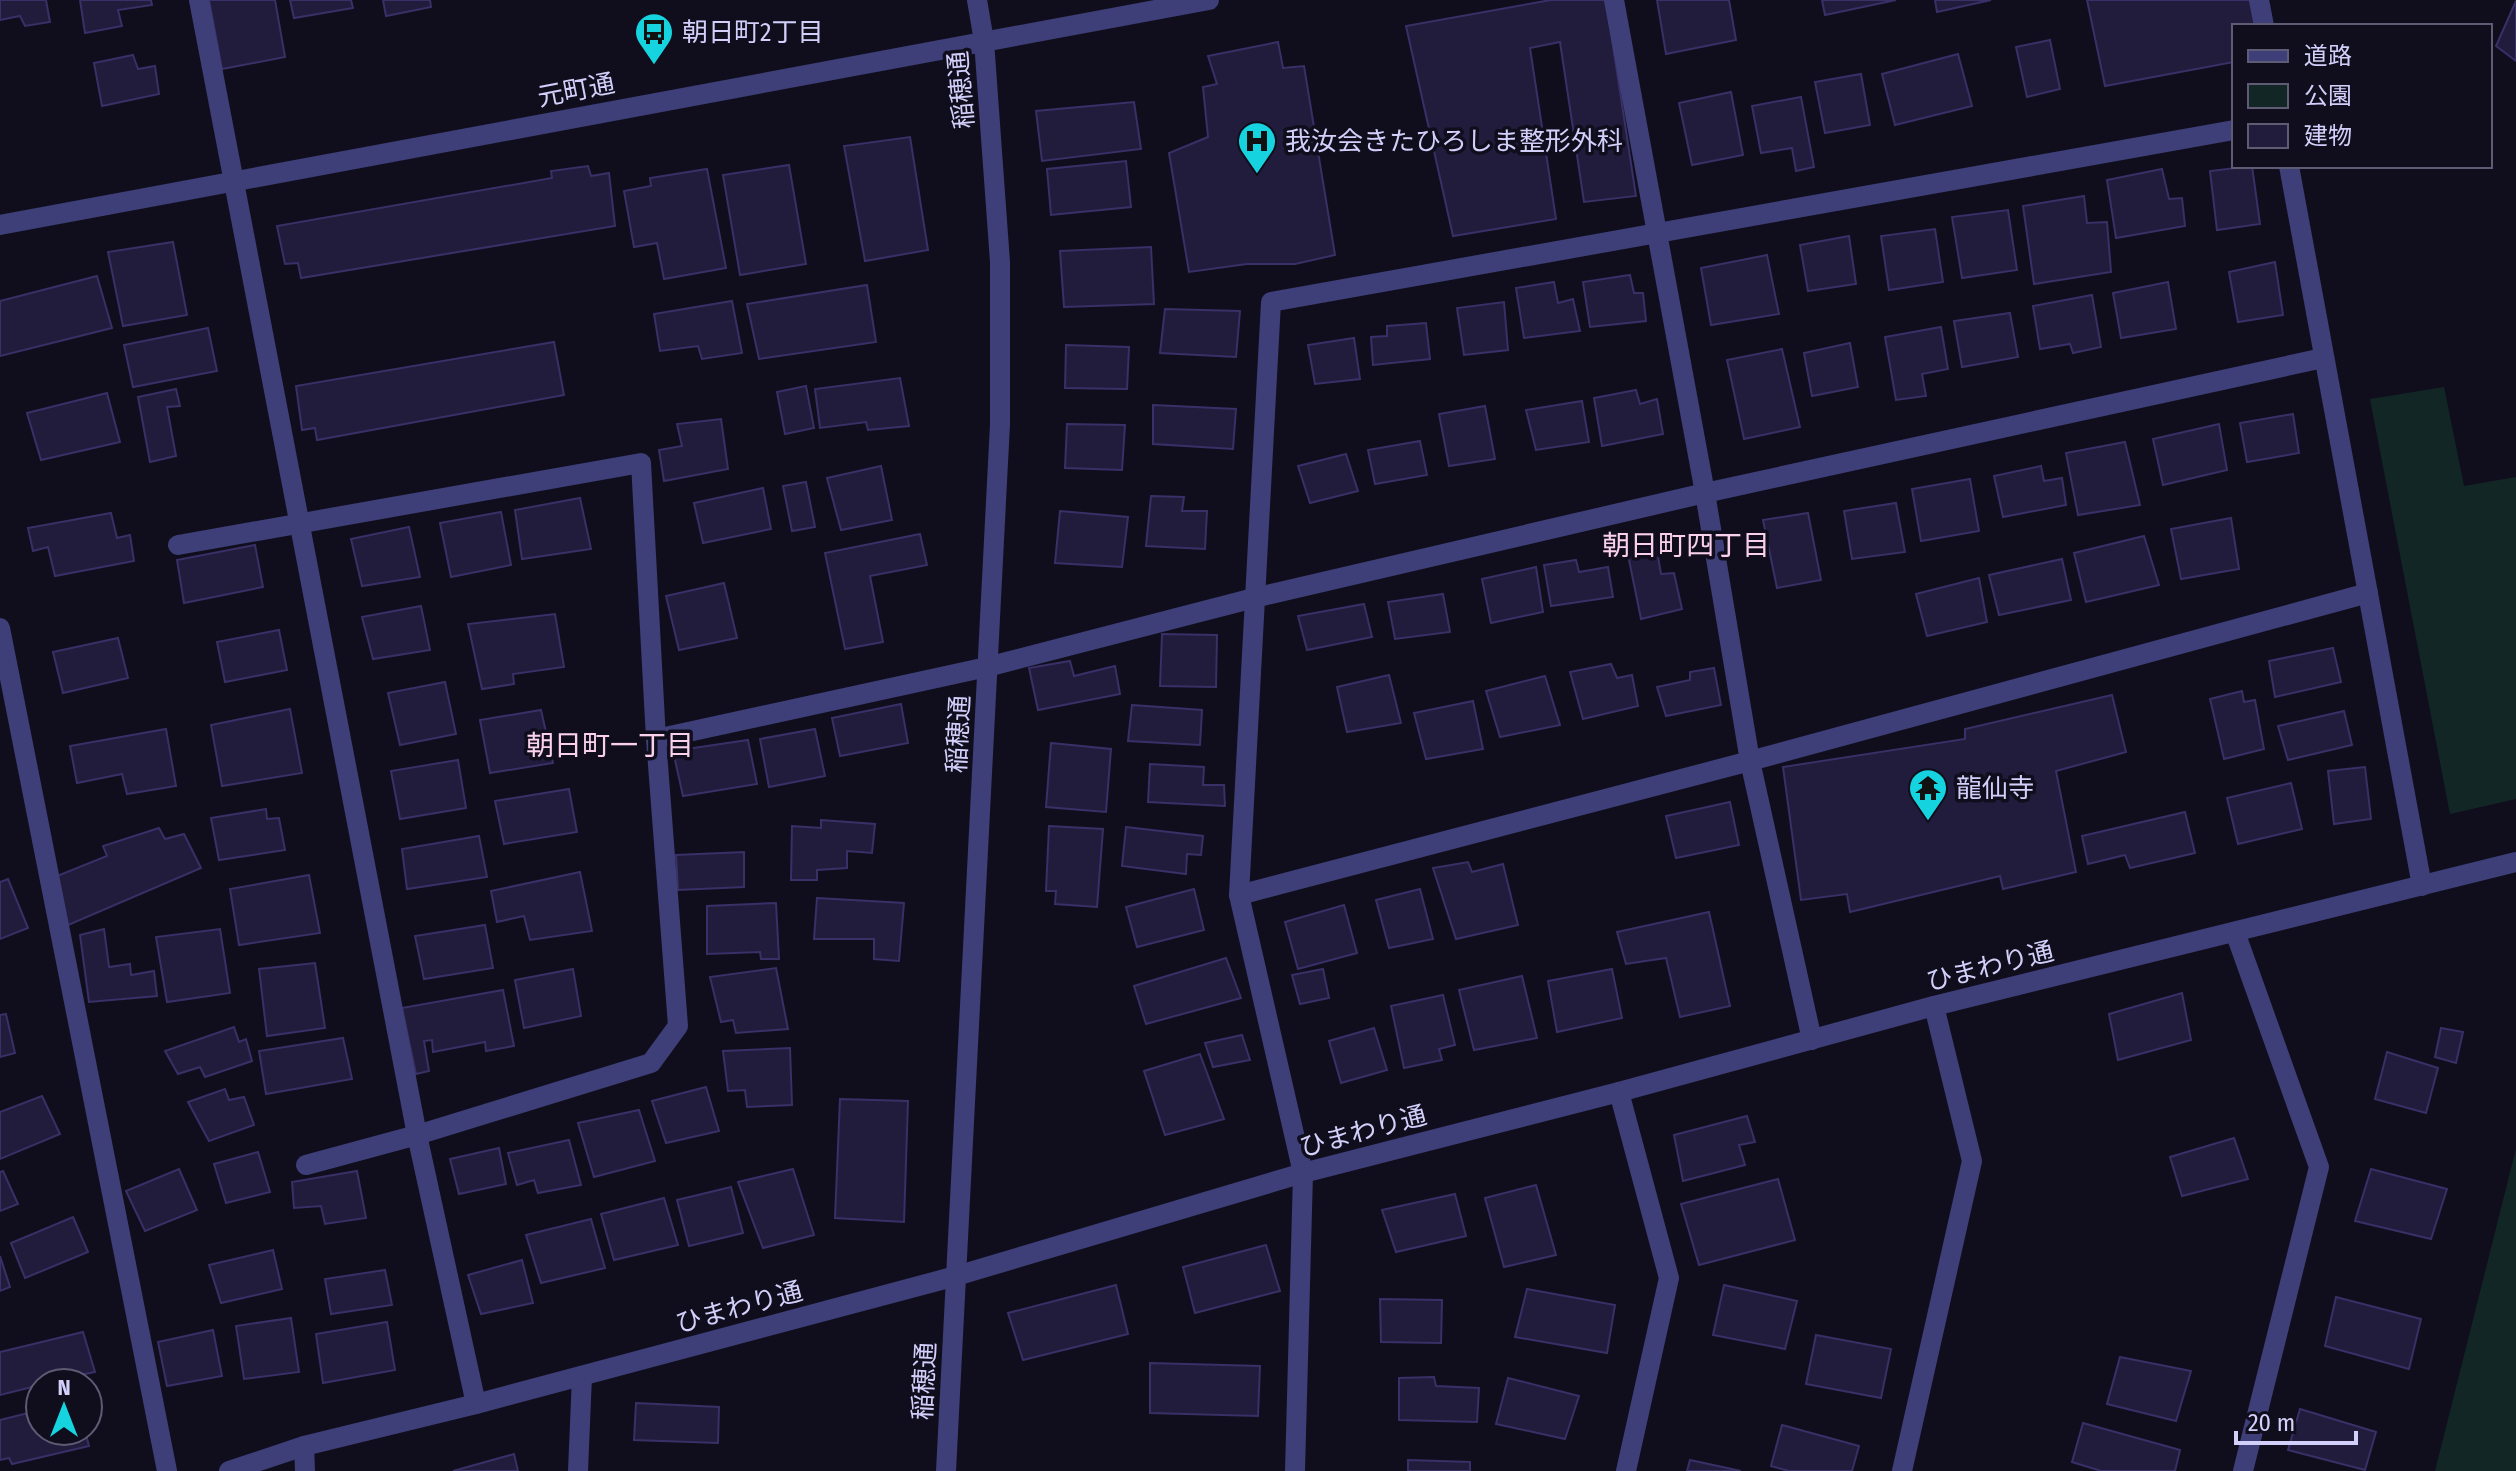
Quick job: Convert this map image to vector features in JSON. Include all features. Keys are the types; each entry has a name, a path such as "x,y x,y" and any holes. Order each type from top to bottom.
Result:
{"street":[{"path":"199,0 417,1135 476,1404"},
{"name":"稲穂通","path":"946,1471 1000,424 1000,262 984,41 977,0"},
{"name":"元町通","path":"0,225 1209,0"},
{"path":"1614,0 1659,234 1750,761 1812,1040"},
{"path":"2259,0 2264,24"},
{"path":"1295,1471 1303,1173 1239,895 1271,302 2232,130"},
{"path":"2289,168 2422,886"},
{"path":"656,739 987,667 1254,598 1705,493 2323,358"},
{"path":"178,545 641,463 656,739 678,1026 651,1063 417,1135 306,1165"},
{"path":"1239,895 1750,761 2368,593"},
{"path":"0,628 167,1471"},
{"name":"ひまわり通","path":"229,1471 304,1446 476,1404 956,1276 1303,1173 1619,1092 1934,1006 2516,862"},
{"path":"2235,932 2319,1167 2243,1471"},
{"path":"1902,1471 1972,1161 1934,1006"},
{"path":"1619,1092 1669,1278 1626,1471"},
{"path":"578,1471 582,1376"},
{"path":"304,1446 305,1471"}],"green space":[{"path":"2444,387 2464,486 2516,477 2516,799 2450,814 2370,399"},
{"path":"2516,1149 2516,1471 2435,1471"}],"building":[{"path":"0,0 46,0 50,22 25,26 20,16 0,20"},
{"path":"80,0 151,0 152,5 118,10 122,26 85,33"},
{"path":"209,0 275,0 285,57 222,69"},
{"path":"290,0 351,0 353,8 294,18"},
{"path":"383,0 430,0 431,7 386,16"},
{"path":"1551,0 1606,0 1636,196 1584,202 1560,42 1530,48 1556,219 1453,236 1406,26"},
{"path":"1657,0 1729,0 1736,40 1666,54"},
{"path":"1822,0 1896,0 1825,15"},
{"path":"1935,0 1991,0 1937,12"},
{"path":"2087,0 2250,0 2256,24 2232,24 2232,62 2105,86"},
{"path":"2516,1 2516,61 2496,46"},
{"path":"2050,40 2060,89 2027,97 2016,47"},
{"path":"1278,42 1283,68 1304,66 1335,255 1295,264 1247,264 1189,272 1169,153 1208,137 1203,87 1217,84 1208,56"},
{"path":"1958,54 1972,106 1895,125 1882,74"},
{"path":"133,55 138,69 155,66 159,94 102,106 94,63"},
{"path":"1861,74 1870,125 1825,133 1815,82"},
{"path":"1731,92 1743,155 1692,165 1679,103"},
{"path":"1801,97 1814,167 1796,171 1792,148 1761,153 1752,106"},
{"path":"1134,102 1141,149 1042,161 1036,111"},
{"path":"910,137 928,250 865,261 844,146"},
{"path":"1126,161 1131,207 1051,215 1047,169"},
{"path":"789,165 806,264 740,275 723,175"},
{"path":"588,166 591,176 609,173 615,226 301,278 298,263 285,264 277,226 552,178 551,171"},
{"path":"2252,168 2260,224 2217,230 2210,171"},
{"path":"707,169 726,268 664,279 657,243 634,247 624,191 651,186 650,178"},
{"path":"2162,169 2169,199 2182,198 2185,226 2116,238 2107,180"},
{"path":"2084,196 2087,223 2107,222 2111,272 2034,284 2023,206"},
{"path":"2008,210 2017,270 1962,278 1952,217"},
{"path":"1935,229 1943,282 1889,290 1881,236"},
{"path":"1849,236 1856,284 1808,291 1800,245"},
{"path":"173,242 187,315 123,326 108,252"},
{"path":"1151,247 1154,304 1064,307 1060,251"},
{"path":"1767,255 1779,314 1711,325 1701,268"},
{"path":"2275,262 2283,315 2238,322 2229,272"},
{"path":"1630,275 1634,293 1643,293 1646,321 1590,327 1583,282"},
{"path":"97,276 112,328 0,356 0,301"},
{"path":"1554,282 1558,303 1573,299 1580,331 1524,338 1516,288"},
{"path":"2168,282 2176,329 2121,338 2113,293"},
{"path":"867,285 876,342 759,359 747,304"},
{"path":"2092,295 2101,347 2073,353 2070,344 2040,349 2033,306"},
{"path":"732,301 742,353 702,359 698,346 660,351 654,314"},
{"path":"1504,302 1508,350 1464,355 1457,308"},
{"path":"1165,309 1240,311 1236,357 1160,353"},
{"path":"2010,313 2018,357 1962,367 1954,321"},
{"path":"1426,323 1430,359 1373,365 1371,337 1387,336 1387,326"},
{"path":"1941,327 1948,369 1922,374 1926,396 1896,400 1885,337"},
{"path":"208,328 217,371 133,387 124,345"},
{"path":"1354,338 1360,379 1315,384 1308,345"},
{"path":"554,342 564,395 317,440 315,428 302,430 296,386"},
{"path":"1850,343 1858,387 1812,396 1804,353"},
{"path":"1066,345 1129,347 1127,389 1065,388"},
{"path":"1782,349 1800,427 1744,439 1727,360"},
{"path":"900,378 909,426 868,430 866,422 820,428 815,389"},
{"path":"806,386 814,428 785,434 777,392"},
{"path":"176,389 180,406 167,407 176,456 150,462 138,397"},
{"path":"1636,390 1640,404 1657,399 1663,434 1602,446 1594,398"},
{"path":"107,393 120,442 41,460 27,413"},
{"path":"1582,401 1589,442 1536,450 1526,410"},
{"path":"1153,405 1236,409 1233,449 1153,444"},
{"path":"1485,406 1495,459 1449,466 1439,414"},
{"path":"2293,414 2299,453 2247,462 2240,423"},
{"path":"721,419 728,469 664,481 659,450 682,446 677,424"},
{"path":"1067,424 1125,425 1122,470 1065,468"},
{"path":"2219,424 2227,470 2163,485 2153,439"},
{"path":"1420,441 1427,475 1375,484 1368,450"},
{"path":"2125,442 2140,505 2078,515 2066,453"},
{"path":"1346,454 1358,491 1310,503 1298,466"},
{"path":"881,466 892,520 841,530 827,478"},
{"path":"2041,466 2044,481 2062,478 2066,505 2003,517 1994,476"},
{"path":"1970,479 1979,531 1921,541 1912,489"},
{"path":"806,482 815,527 792,531 783,486"},
{"path":"763,488 771,529 703,543 694,503"},
{"path":"1151,496 1184,497 1182,511 1207,511 1205,549 1146,546"},
{"path":"580,498 591,549 522,559 515,510"},
{"path":"1896,503 1905,552 1852,559 1844,511"},
{"path":"1060,511 1128,517 1122,567 1055,563"},
{"path":"501,512 511,565 451,577 440,523"},
{"path":"111,513 117,538 130,535 134,561 55,576 48,547 33,551 28,528"},
{"path":"1808,513 1821,580 1777,588 1763,520"},
{"path":"2231,518 2239,569 2181,579 2171,529"},
{"path":"409,527 420,577 362,586 351,539"},
{"path":"920,534 927,565 870,576 883,642 845,649 825,553"},
{"path":"2144,536 2159,585 2086,602 2074,553"},
{"path":"1655,539 1661,574 1674,573 1682,609 1641,619 1626,545"},
{"path":"255,545 263,587 184,603 177,560"},
{"path":"2062,559 2071,600 1999,615 1989,575"},
{"path":"1576,560 1579,572 1608,567 1613,597 1551,606 1544,565"},
{"path":"1536,567 1543,612 1491,623 1482,579"},
{"path":"1979,578 1987,622 1927,636 1916,594"},
{"path":"724,583 737,638 679,650 666,596"},
{"path":"1443,594 1450,632 1395,639 1388,602"},
{"path":"1364,604 1372,637 1307,650 1298,616"},
{"path":"421,606 430,650 373,659 362,617"},
{"path":"555,614 564,667 513,674 514,684 482,689 468,624"},
{"path":"279,630 287,670 225,682 217,642"},
{"path":"1162,634 1217,635 1216,687 1160,686"},
{"path":"118,638 128,678 63,693 53,652"},
{"path":"2333,648 2341,682 2275,697 2269,661"},
{"path":"1070,661 1074,676 1115,666 1120,694 1038,710 1029,668"},
{"path":"1611,664 1617,678 1632,675 1638,706 1583,719 1570,672"},
{"path":"1714,668 1721,705 1666,716 1657,687 1690,680 1690,672"},
{"path":"1389,675 1401,723 1347,732 1337,687"},
{"path":"1545,676 1560,725 1500,737 1486,691"},
{"path":"445,682 456,734 400,745 388,693"},
{"path":"2242,691 2244,702 2255,700 2264,749 2224,759 2210,699"},
{"name":"龍仙寺","path":"2112,695 2126,752 2056,771 2076,872 2003,889 2000,876 1850,912 1847,894 1801,900 1783,767 1965,739 1965,729"},
{"path":"1473,701 1483,749 1426,759 1414,713"},
{"path":"901,704 908,743 840,756 832,718"},
{"path":"1132,705 1202,710 1200,745 1128,741"},
{"path":"290,709 302,773 222,786 211,725"},
{"path":"541,710 553,763 490,773 480,720"},
{"path":"2344,711 2352,745 2288,760 2278,726"},
{"path":"166,729 176,786 127,794 122,774 77,783 70,746"},
{"path":"815,729 825,776 769,787 760,739"},
{"path":"748,740 757,784 683,796 673,751"},
{"path":"1051,743 1111,749 1106,812 1046,807"},
{"path":"458,760 466,808 400,819 391,771"},
{"path":"1150,764 1204,767 1203,785 1224,785 1225,806 1148,802"},
{"path":"2365,767 2371,819 2334,824 2328,771"},
{"path":"2291,783 2302,829 2238,844 2227,798"},
{"path":"569,789 577,832 504,844 495,801"},
{"path":"1730,802 1739,845 1676,858 1666,816"},
{"path":"266,809 267,819 279,818 285,850 219,860 211,818"},
{"path":"2185,812 2195,853 2130,868 2125,855 2088,864 2082,836"},
{"path":"821,820 875,824 872,853 847,851 847,868 817,870 817,880 791,880 792,826 821,828"},
{"path":"1049,826 1103,829 1097,907 1055,904 1056,891 1046,891"},
{"path":"1126,827 1203,836 1201,855 1187,854 1186,874 1122,866"},
{"path":"159,828 165,839 184,834 201,868 66,926 52,878 107,856 103,846"},
{"path":"479,836 487,877 407,889 402,849"},
{"path":"744,852 744,887 678,890 676,855"},
{"path":"1468,862 1472,872 1503,864 1518,925 1456,939 1433,868"},
{"path":"580,872 592,931 530,940 524,916 497,922 491,891"},
{"path":"309,875 320,933 239,945 230,889"},
{"path":"8,879 28,928 0,939 0,882"},
{"path":"1194,889 1204,930 1137,947 1126,907"},
{"path":"1420,889 1433,939 1389,948 1376,900"},
{"path":"817,898 904,903 899,961 874,959 874,939 814,939"},
{"path":"776,903 779,959 761,959 760,952 707,954 707,906"},
{"path":"1344,905 1357,953 1298,969 1285,922"},
{"path":"1709,912 1730,1006 1680,1017 1666,958 1626,964 1617,932"},
{"path":"485,925 493,968 424,979 415,936"},
{"path":"104,929 109,967 130,964 131,975 154,971 157,996 89,1002 80,935"},
{"path":"220,929 230,993 167,1002 156,937"},
{"path":"1226,958 1241,998 1146,1024 1134,986"},
{"path":"315,963 325,1028 267,1036 259,969"},
{"path":"776,968 788,1029 736,1033 733,1020 721,1022 710,977"},
{"path":"573,969 581,1016 524,1028 515,980"},
{"path":"1323,969 1329,998 1300,1004 1292,975"},
{"path":"1612,969 1622,1018 1557,1032 1548,981"},
{"path":"1522,976 1537,1038 1474,1050 1459,990"},
{"path":"503,990 514,1046 486,1051 485,1042 433,1052 432,1040 424,1041 429,1071 416,1074 402,1008"},
{"path":"2182,993 2191,1040 2118,1060 2109,1014"},
{"path":"1443,995 1455,1045 1439,1049 1442,1060 1404,1068 1391,1006"},
{"path":"6,1014 15,1053 0,1057 0,1015"},
{"path":"234,1027 239,1042 246,1039 252,1061 205,1077 200,1067 178,1074 165,1051"},
{"path":"1374,1028 1387,1070 1341,1083 1329,1041"},
{"path":"2441,1028 2463,1032 2456,1063 2435,1057"},
{"path":"1242,1035 1250,1060 1213,1067 1205,1043"},
{"path":"343,1038 352,1079 266,1094 259,1051"},
{"path":"790,1048 792,1105 747,1107 745,1090 728,1091 723,1051"},
{"path":"2387,1052 2438,1068 2426,1113 2375,1099"},
{"path":"1200,1054 1224,1119 1165,1135 1144,1071"},
{"path":"706,1087 719,1131 666,1143 652,1101"},
{"path":"225,1089 229,1100 244,1097 254,1125 209,1141 188,1102"},
{"path":"42,1096 60,1134 0,1159 0,1112"},
{"path":"840,1099 908,1101 904,1222 835,1218"},
{"path":"639,1110 655,1161 594,1177 578,1123"},
{"path":"1747,1116 1755,1142 1739,1145 1745,1165 1683,1181 1674,1135"},
{"path":"2234,1138 2248,1179 2182,1196 2170,1157"},
{"path":"569,1140 581,1185 538,1193 534,1180 517,1185 508,1153"},
{"path":"499,1148 506,1184 459,1194 450,1159"},
{"path":"258,1152 270,1192 226,1203 214,1164"},
{"path":"179,1169 197,1210 145,1231 126,1191"},
{"path":"793,1169 814,1235 763,1248 738,1182"},
{"path":"2371,1169 2447,1189 2431,1239 2355,1221"},
{"path":"3,1171 18,1204 0,1211 0,1172"},
{"path":"357,1171 366,1218 325,1224 321,1206 294,1208 292,1182"},
{"path":"1778,1179 1795,1240 1699,1265 1681,1204"},
{"path":"1536,1185 1556,1255 1504,1267 1485,1198"},
{"path":"731,1187 743,1233 689,1246 677,1200"},
{"path":"1455,1194 1466,1236 1396,1252 1382,1210"},
{"path":"664,1198 678,1245 614,1260 601,1214"},
{"path":"73,1217 88,1252 25,1278 11,1243"},
{"path":"591,1219 605,1268 541,1283 526,1235"},
{"path":"1266,1245 1280,1291 1195,1313 1183,1267"},
{"path":"273,1250 282,1289 221,1303 209,1265"},
{"path":"0,1256 10,1287 0,1291"},
{"path":"522,1260 533,1303 481,1314 468,1275"},
{"path":"385,1270 392,1305 331,1314 325,1279"},
{"path":"1116,1285 1128,1334 1023,1360 1008,1313"},
{"path":"1724,1285 1797,1301 1785,1349 1713,1335"},
{"path":"1527,1289 1615,1305 1607,1353 1515,1337"},
{"path":"2336,1297 2421,1319 2409,1369 2325,1346"},
{"path":"1380,1299 1442,1300 1441,1343 1381,1342"},
{"path":"291,1318 299,1372 244,1379 236,1326"},
{"path":"387,1322 395,1370 323,1383 316,1334"},
{"path":"213,1330 222,1376 167,1386 158,1342"},
{"path":"83,1332 94,1367 24,1367 24,1389 0,1395 0,1352"},
{"path":"1816,1335 1891,1349 1881,1398 1806,1384"},
{"path":"2120,1357 2191,1371 2176,1421 2107,1404"},
{"path":"1150,1363 1260,1366 1258,1416 1150,1413"},
{"path":"1434,1377 1436,1386 1479,1388 1477,1422 1399,1420 1399,1378"},
{"path":"1508,1378 1579,1396 1565,1439 1496,1424"},
{"path":"636,1403 719,1407 718,1443 634,1440"},
{"path":"2300,1409 2376,1432 2365,1470 2288,1450"},
{"path":"24,1414 24,1447 85,1447 12,1464 9,1458 0,1460 0,1420"},
{"path":"2083,1423 2180,1450 2175,1471 2101,1471 2072,1462"},
{"path":"1782,1425 1859,1446 1852,1471 1789,1471 1771,1466"},
{"path":"514,1454 518,1471 453,1471"},
{"path":"1408,1460 1470,1462 1470,1471 1408,1471"},
{"path":"1690,1460 1741,1471 1687,1471"}],"place":[{"name":"朝日町2丁目","path":"654,66"},
{"name":"我汝会きたひろしま整形外科","path":"1257,175"},
{"name":"龍仙寺","path":"1928,822"}],"district":[{"name":"朝日町四丁目","path":"1686,545"},
{"name":"朝日町一丁目","path":"610,745"}]}
